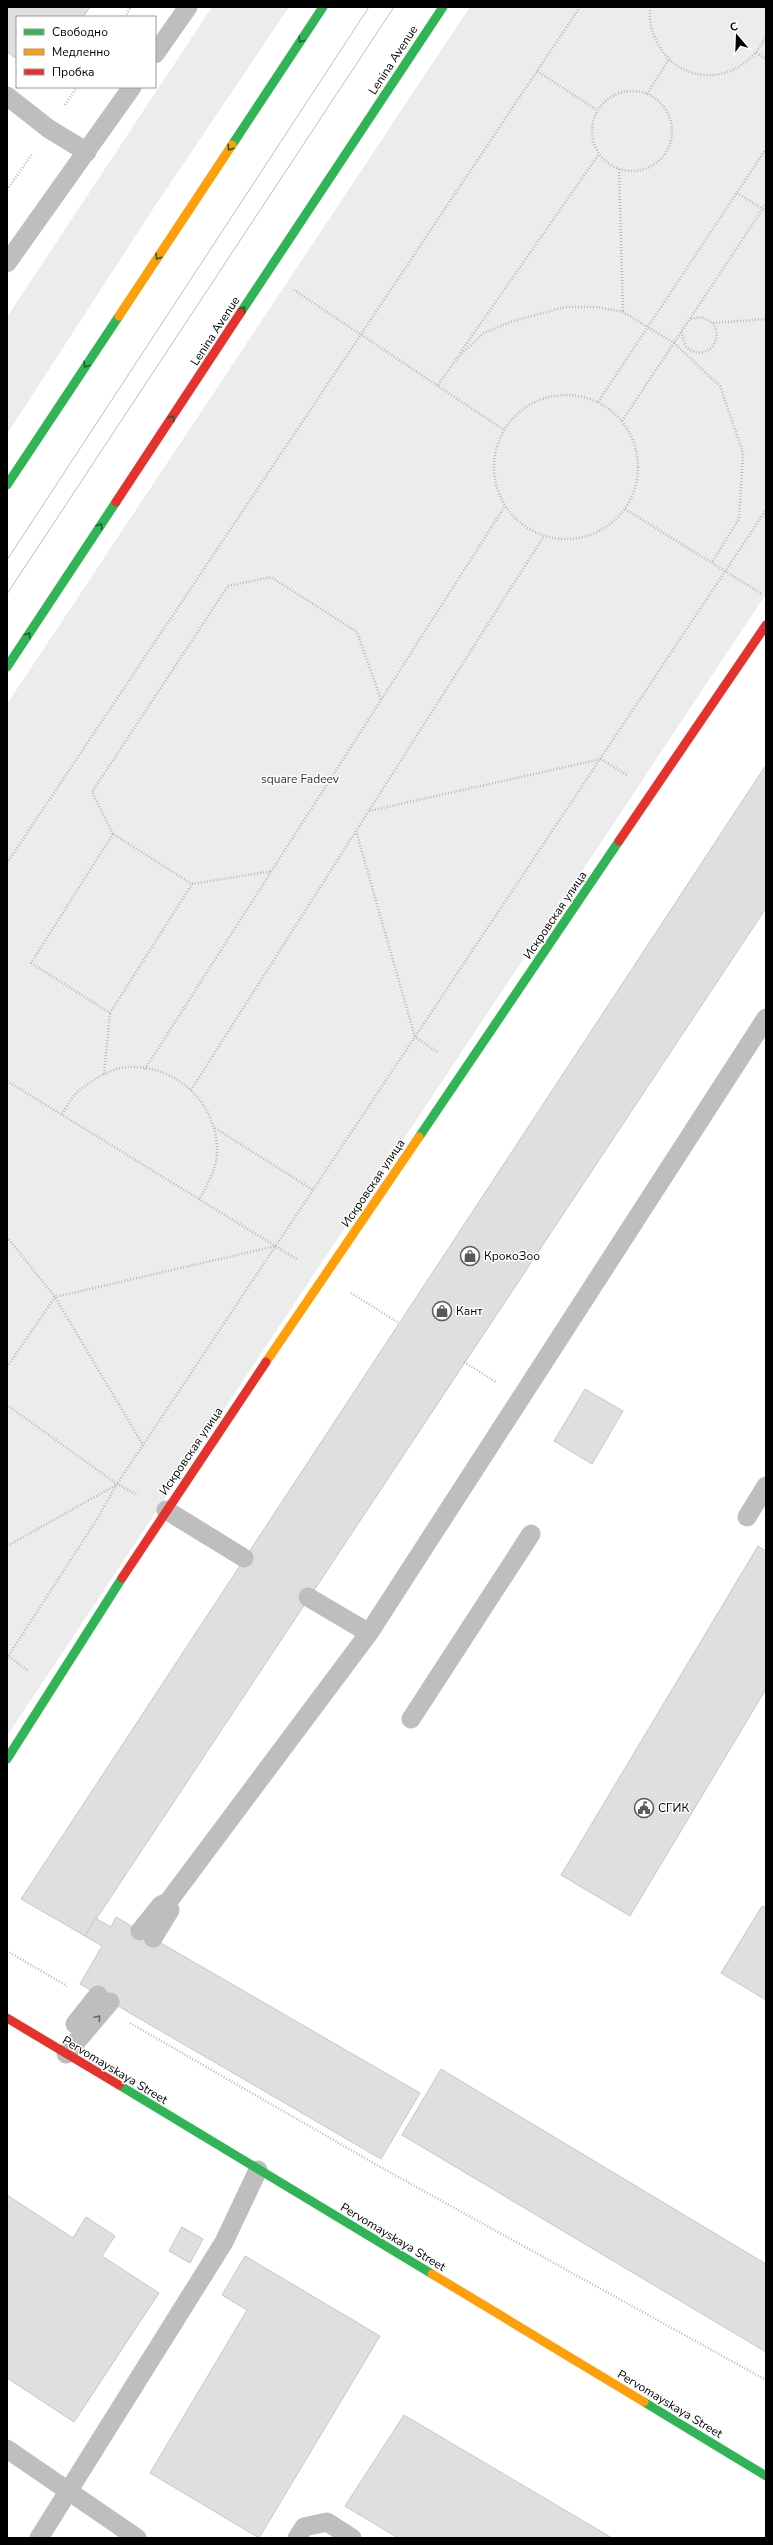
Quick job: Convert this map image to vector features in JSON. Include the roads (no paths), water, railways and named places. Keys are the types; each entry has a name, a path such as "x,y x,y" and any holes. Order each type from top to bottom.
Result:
{"street":[{"path":"7,485 323,7"},
{"name":"Lenina Avenue","path":"7,668 443,7"},
{"name":"Искровская улица","path":"7,1759 166,1510 766,625"},
{"name":"Pervomayskaya Street","path":"7,2018 766,2476"}],"lane":[{"path":"156,53 188,7"},
{"path":"7,264 131,88"},
{"path":"7,96 48,129 87,152"},
{"path":"147,1935 161,1905 168,1902 369,1633 766,1018"},
{"path":"747,1517 766,1486"},
{"path":"166,1510 244,1558"},
{"path":"412,1720 532,1534"},
{"path":"308,1597 369,1633"},
{"path":"61,2051 102,2002"},
{"path":"38,2538 69,2492 224,2242 258,2170"},
{"path":"7,2449 137,2538"},
{"path":"297,2538 304,2527 326,2522 352,2538"}],"tram line":[{"path":"7,560 369,7"},
{"path":"7,594 394,7"}],"place":[{"name":"КрокоЗоо","path":"470,1256"},
{"name":"Кант","path":"442,1311"},
{"name":"СГИК","path":"644,1808"}],"park label":[{"name":"square Fadeev","path":"300,779"}]}
